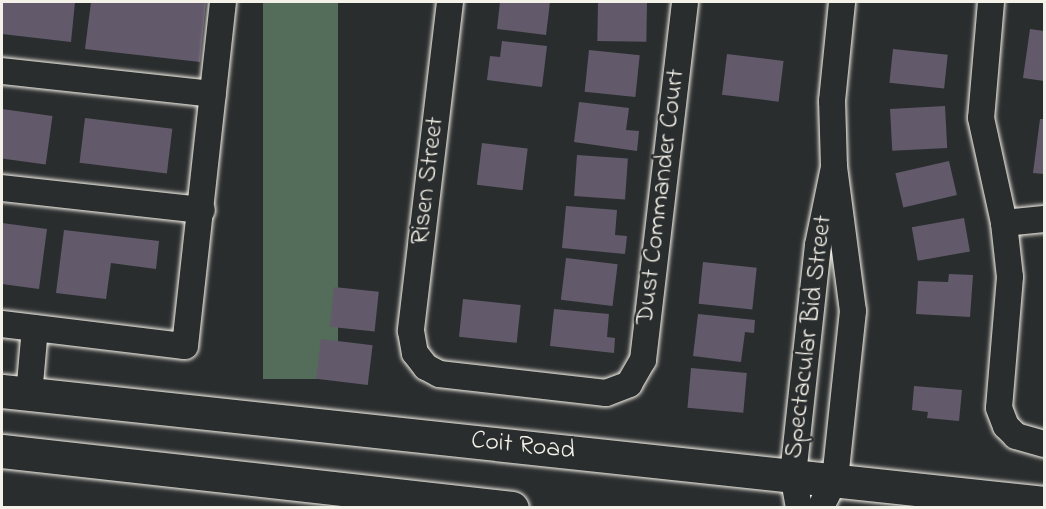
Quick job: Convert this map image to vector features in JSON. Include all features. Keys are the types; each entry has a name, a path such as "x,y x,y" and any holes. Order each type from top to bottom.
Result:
{"main road":[{"name":"Coit Road","path":"15,393 1044,503"},
{"path":"2,451 512,507"}],"street":[{"path":"2,324 185,346 202,210 223,2"},
{"name":"Risen Street","path":"450,2 411,331 419,360 430,370 446,375 601,393 625,387"},
{"name":"Dust Commander Court","path":"625,387 634,379 643,360 685,2"},
{"name":"Spectacular Bid Street","path":"820,507 835,479 853,311 834,167 831,120 842,2"},
{"path":"991,2 981,118 1004,223 1010,292 999,408 1007,428 1025,441 1044,444"},
{"path":"2,71 213,94"},
{"name":"Spectacular Bid Street","path":"799,507 793,475 818,245 834,167"},
{"path":"2,188 202,210"},
{"path":"1004,223 1044,219"},
{"path":"15,393 35,328"}],"green space":[{"path":"263,2 338,2 338,379 263,379"}],"building":[{"path":"2,2 75,2 71,42 2,34"},
{"path":"91,2 206,2 200,62 85,49"},
{"path":"500,2 550,2 546,35 497,29"},
{"path":"598,2 647,3 646,42 597,41"},
{"path":"1030,29 1044,31 1044,81 1023,78"},
{"path":"502,41 547,46 542,87 487,80 490,56 500,57"},
{"path":"893,49 948,55 944,89 889,83"},
{"path":"589,50 640,55 635,97 585,92"},
{"path":"727,54 784,61 779,102 722,95"},
{"path":"579,102 629,108 626,130 639,131 637,151 574,142"},
{"path":"945,106 947,148 892,151 890,109"},
{"path":"2,109 53,116 46,165 2,158"},
{"path":"85,118 172,129 167,173 80,163"},
{"path":"1040,119 1044,119 1044,174 1033,173"},
{"path":"482,143 528,149 523,190 477,185"},
{"path":"577,155 628,159 625,199 574,196"},
{"path":"949,161 957,195 903,207 895,173"},
{"path":"566,206 617,210 615,235 627,236 625,254 562,248"},
{"path":"964,218 970,251 918,261 912,227"},
{"path":"2,223 47,229 39,289 2,284"},
{"path":"64,230 159,241 156,269 111,263 106,299 56,293"},
{"path":"566,258 618,264 612,306 561,300"},
{"path":"703,262 757,268 752,309 699,304"},
{"path":"949,274 973,275 970,317 916,314 918,281 948,282"},
{"path":"334,287 379,292 375,331 330,327"},
{"path":"463,299 521,305 517,343 459,337"},
{"path":"554,309 609,314 607,337 615,338 614,353 550,346"},
{"path":"698,314 755,320 754,333 745,332 741,362 693,356"},
{"path":"321,339 373,345 368,385 316,379"},
{"path":"691,368 747,373 743,413 688,408"},
{"path":"914,386 962,390 959,421 927,418 928,412 912,410"}]}
